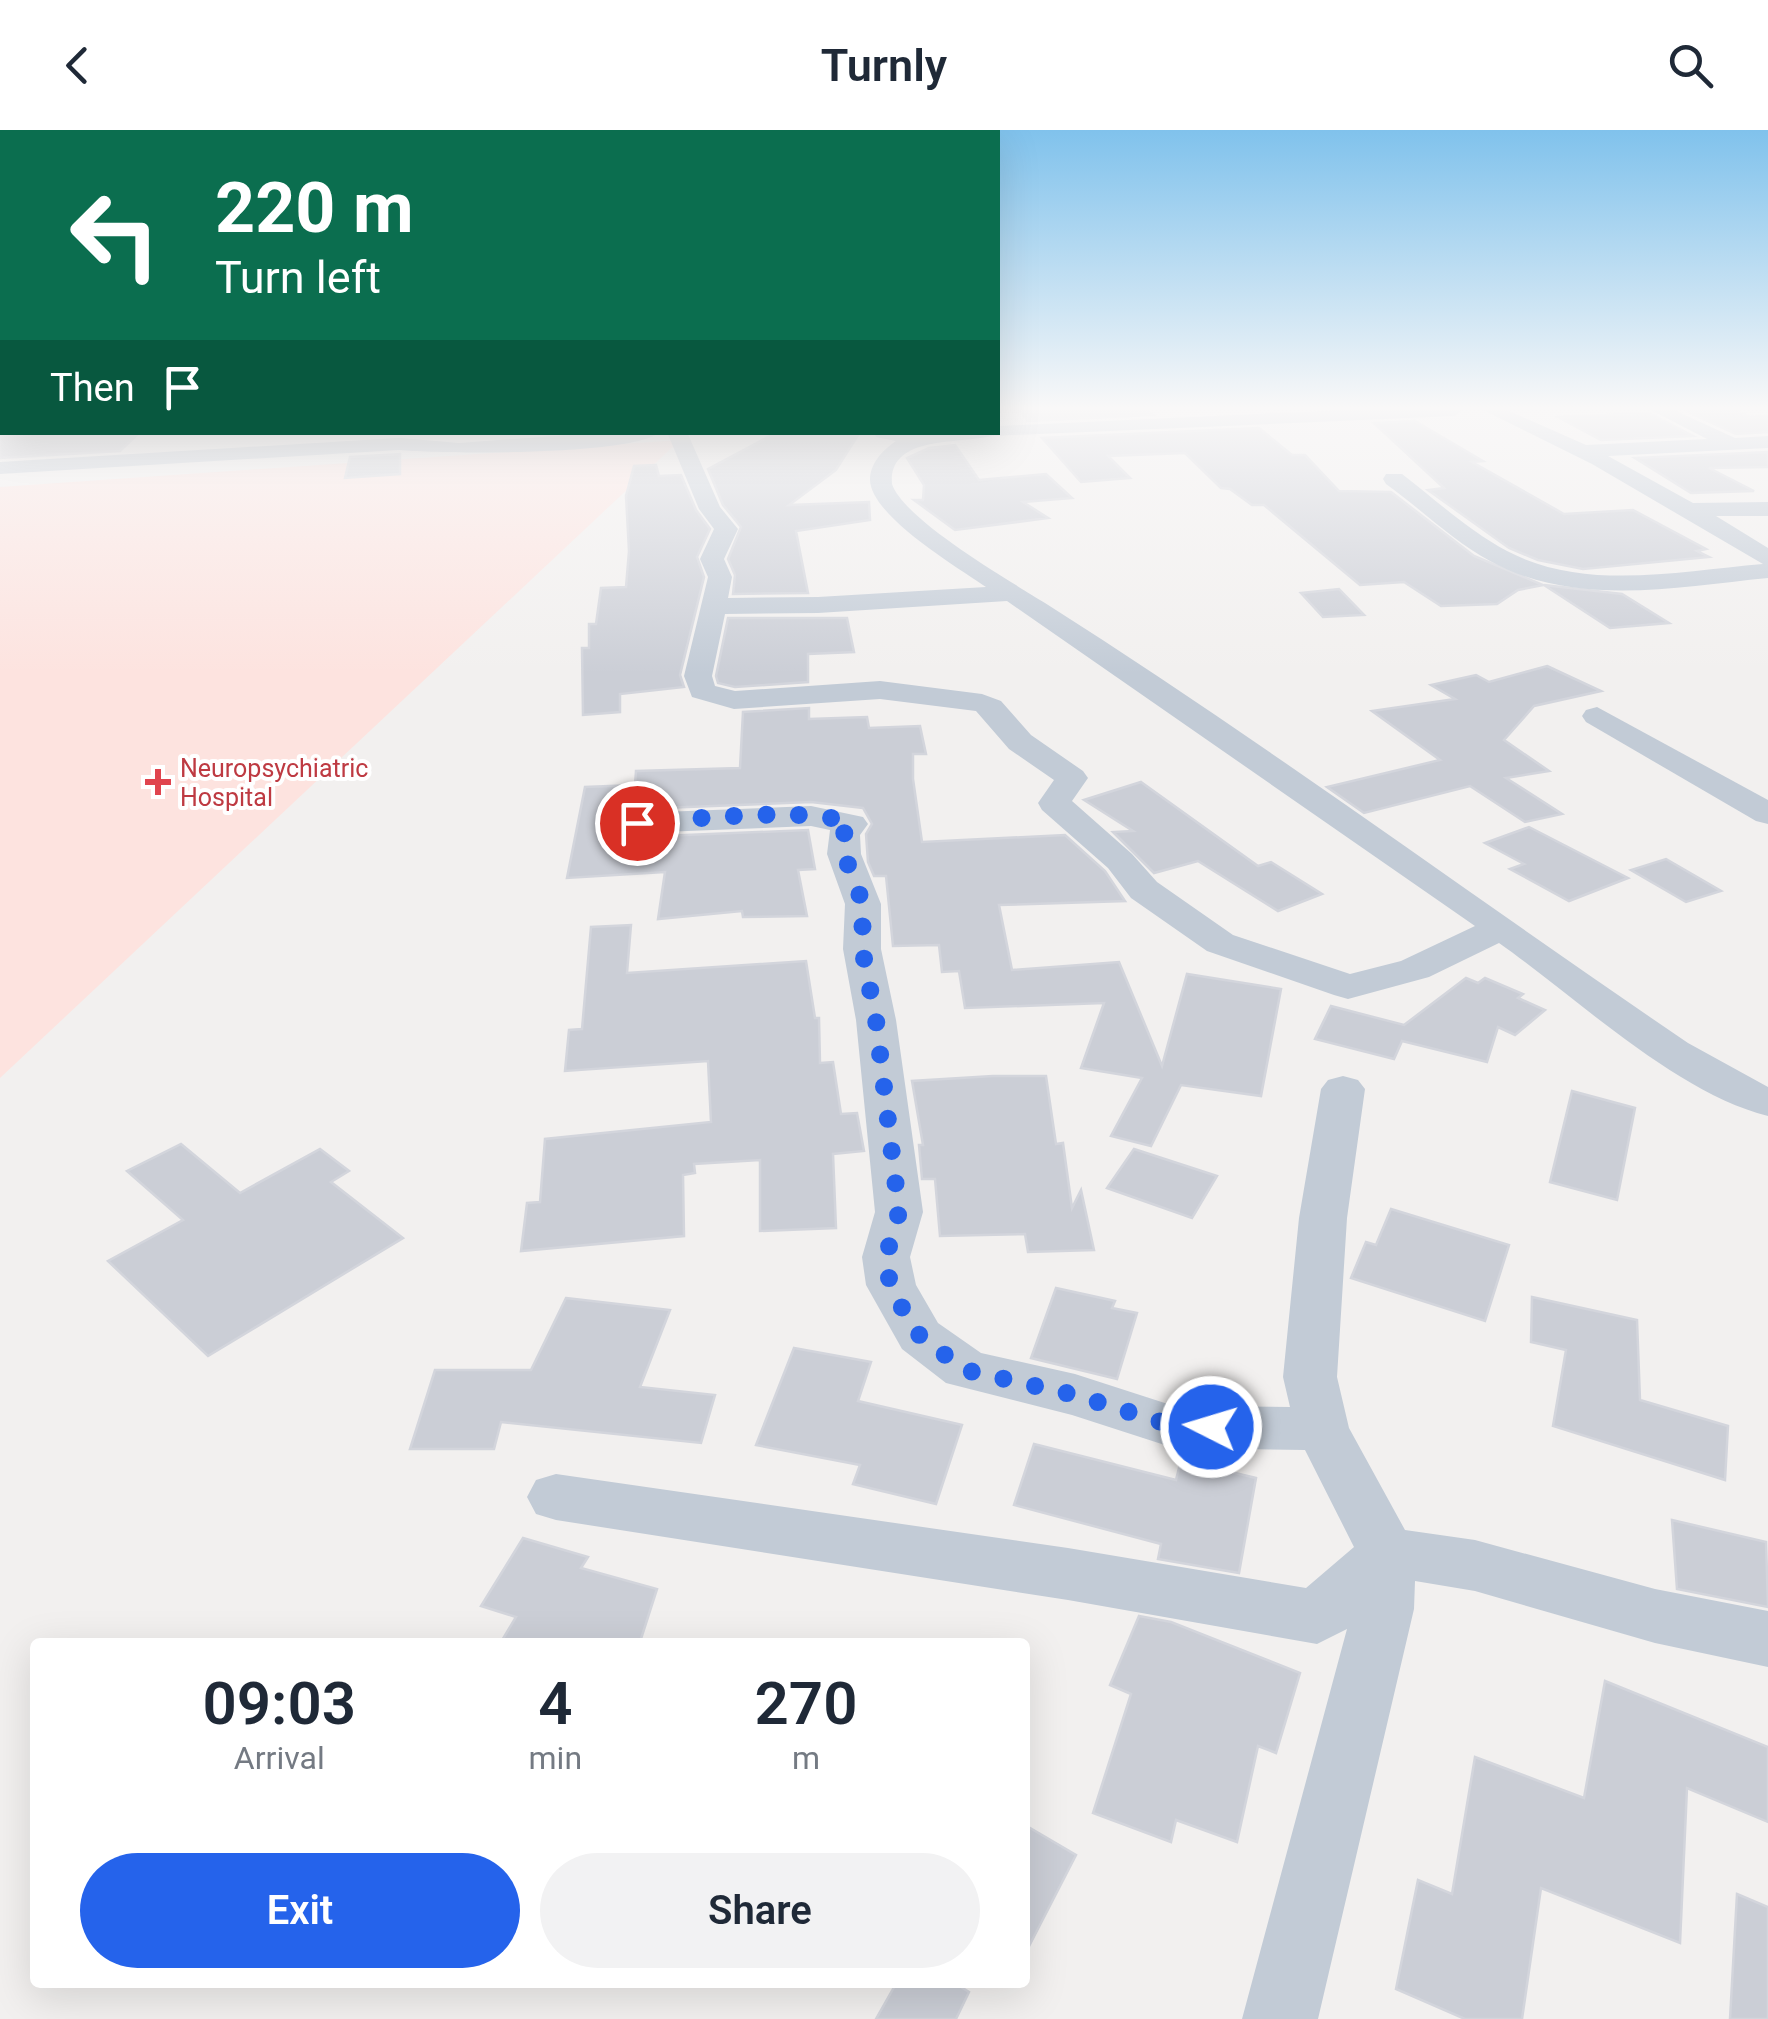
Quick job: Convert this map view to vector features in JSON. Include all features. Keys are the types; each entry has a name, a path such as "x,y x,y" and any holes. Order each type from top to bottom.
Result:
{"street":[{"path":"705,498 726,530 712,559 720,578 698,676 702,691 734,700 880,690 982,703 1020,742 1072,778 1054,803 1120,861 1144,890 1220,943 1348,988 1416,969 1502,928"},
{"path":"889,498 910,520 1012,593 1146,679 1658,1042 1732,1088 1768,1103"},
{"path":"1421,498 1497,556 1552,579 1614,582 1768,571"},
{"path":"1672,498 1768,558"},
{"path":"1694,510 1768,509"},
{"path":"713,606 818,605 1012,593"},
{"path":"1597,716 1768,814"},
{"path":"637,823 811,816 842,819 851,824 843,835 844,854 863,904 862,948 876,1020 899,1212 886,1257 890,1285 920,1336 965,1370 1075,1395 1174,1426 1322,1429"},
{"path":"1280,2019 1383,1608 1386,1554 1322,1429 1310,1377 1323,1218 1343,1090"},
{"path":"556,1497 1068,1574 1317,1617 1386,1554 1426,1554 1518,1574 1696,1628 1768,1639"}],"shaded area":[{"name":"Neuropsychiatric Hospital","path":"0,498 618,498 0,1078"}],"building":[{"path":"626,498 691,498 710,529 697,557 704,577 680,675 684,687 620,694 620,712 583,715 582,648 589,648 589,624 596,624 601,588 626,587"},
{"path":"720,498 798,498 789,505 869,502 870,520 796,531 808,593 733,594 735,575 728,559 741,527"},
{"path":"1070,498 1023,502 1048,518 955,530 914,500"},
{"path":"1243,498 1399,498 1474,556 1543,585 1518,590 1497,604 1441,606 1404,582 1360,585 1264,505 1252,505"},
{"path":"1439,498 1536,498 1564,514 1633,510 1706,549 1697,551 1709,557 1583,569 1538,560 1509,548"},
{"path":"1544,585 1622,594 1669,623 1610,628"},
{"path":"1339,589 1364,615 1323,617 1301,593"},
{"path":"728,618 847,618 854,652 808,654 808,682 735,687 718,683 716,676"},
{"path":"1547,666 1601,691 1534,706 1504,740 1549,771 1506,778 1562,814 1525,822 1470,786 1364,813 1327,787 1440,760 1372,711 1455,699 1431,685 1476,675 1489,682"},
{"path":"809,708 809,719 867,717 869,728 920,726 926,754 913,754 913,779 922,842 1065,835 1105,871 1125,901 999,905 1012,970 1119,962 1162,1066 1187,974 1281,989 1261,1096 1181,1085 1151,1146 1111,1136 1142,1078 1081,1068 1104,1003 965,1008 959,971 942,972 939,945 893,946 886,876 874,876 868,862 866,834 872,824 863,808 811,802 637,809 624,812 617,821 622,832 637,837 808,830 815,869 798,870 807,916 743,917 742,911 658,919 665,872 567,878 585,787 635,785 636,771 740,768 743,712"},
{"path":"1141,782 1258,866 1271,862 1322,894 1278,911 1198,861 1154,873 1113,832 1133,831 1084,800"},
{"path":"1529,827 1628,878 1569,901 1510,869 1524,864 1485,843"},
{"path":"1666,859 1721,891 1686,902 1631,870"},
{"path":"631,925 627,973 806,961 815,1018 819,1018 820,1063 833,1062 841,1114 857,1113 864,1151 833,1154 836,1228 760,1231 760,1160 694,1164 695,1173 683,1175 684,1236 521,1251 527,1203 540,1202 545,1139 711,1122 708,1061 565,1071 569,1030 582,1029 591,927"},
{"path":"1466,978 1478,983 1485,978 1523,994 1518,998 1545,1010 1515,1035 1498,1027 1487,1062 1402,1041 1394,1059 1315,1039 1331,1006 1404,1025"},
{"path":"1046,1076 1056,1144 1063,1143 1072,1208 1081,1190 1094,1250 1028,1252 1025,1234 940,1236 935,1179 922,1179 919,1145 923,1145 912,1081"},
{"path":"1572,1091 1635,1108 1617,1200 1550,1182"},
{"path":"181,1144 240,1193 320,1149 349,1171 331,1182 403,1238 208,1356 108,1261 183,1220 127,1171"},
{"path":"1134,1149 1217,1176 1192,1218 1107,1188"},
{"path":"1391,1209 1509,1245 1485,1321 1351,1278 1366,1242 1376,1245"},
{"path":"1056,1288 1115,1301 1112,1308 1137,1313 1117,1379 1031,1358"},
{"path":"1532,1297 1637,1320 1640,1400 1728,1426 1725,1480 1553,1426 1566,1350 1531,1342"},
{"path":"566,1298 670,1310 640,1387 715,1395 701,1443 501,1422 494,1449 410,1449 435,1370 531,1370"},
{"path":"794,1348 871,1362 858,1401 962,1425 936,1504 853,1484 860,1465 756,1445"},
{"path":"1034,1444 1176,1480 1181,1460 1256,1478 1239,1573 1158,1559 1161,1544 1014,1505"},
{"path":"1672,1520 1766,1542 1768,1607 1677,1589"},
{"path":"523,1538 588,1557 581,1568 657,1589 641,1638 503,1638 516,1617 481,1606"},
{"path":"1139,1616 1171,1622 1300,1673 1276,1753 1258,1746 1237,1842 1176,1820 1171,1842 1093,1813 1131,1694 1110,1685"},
{"path":"1605,1681 1768,1747 1768,1822 1687,1788 1680,1943 1541,1888 1522,2019 1465,2019 1396,1989 1418,1880 1452,1894 1475,1757 1584,1798"},
{"path":"1030,1828 1076,1855 1030,1944"},
{"path":"1737,1894 1768,1907 1768,2019 1730,2019"},
{"path":"894,1988 963,1988 969,1992 956,2019 876,2019"}],"place":[{"name":"Neuropsychiatric Hospital","path":"158,782"}],"route":[{"path":"637,823 811,816 842,819 851,824 843,835 844,854 863,904 862,948 876,1020 899,1212 886,1257 890,1285 901,1306 920,1336 965,1370 1075,1395 1174,1426 1211,1427"}]}
